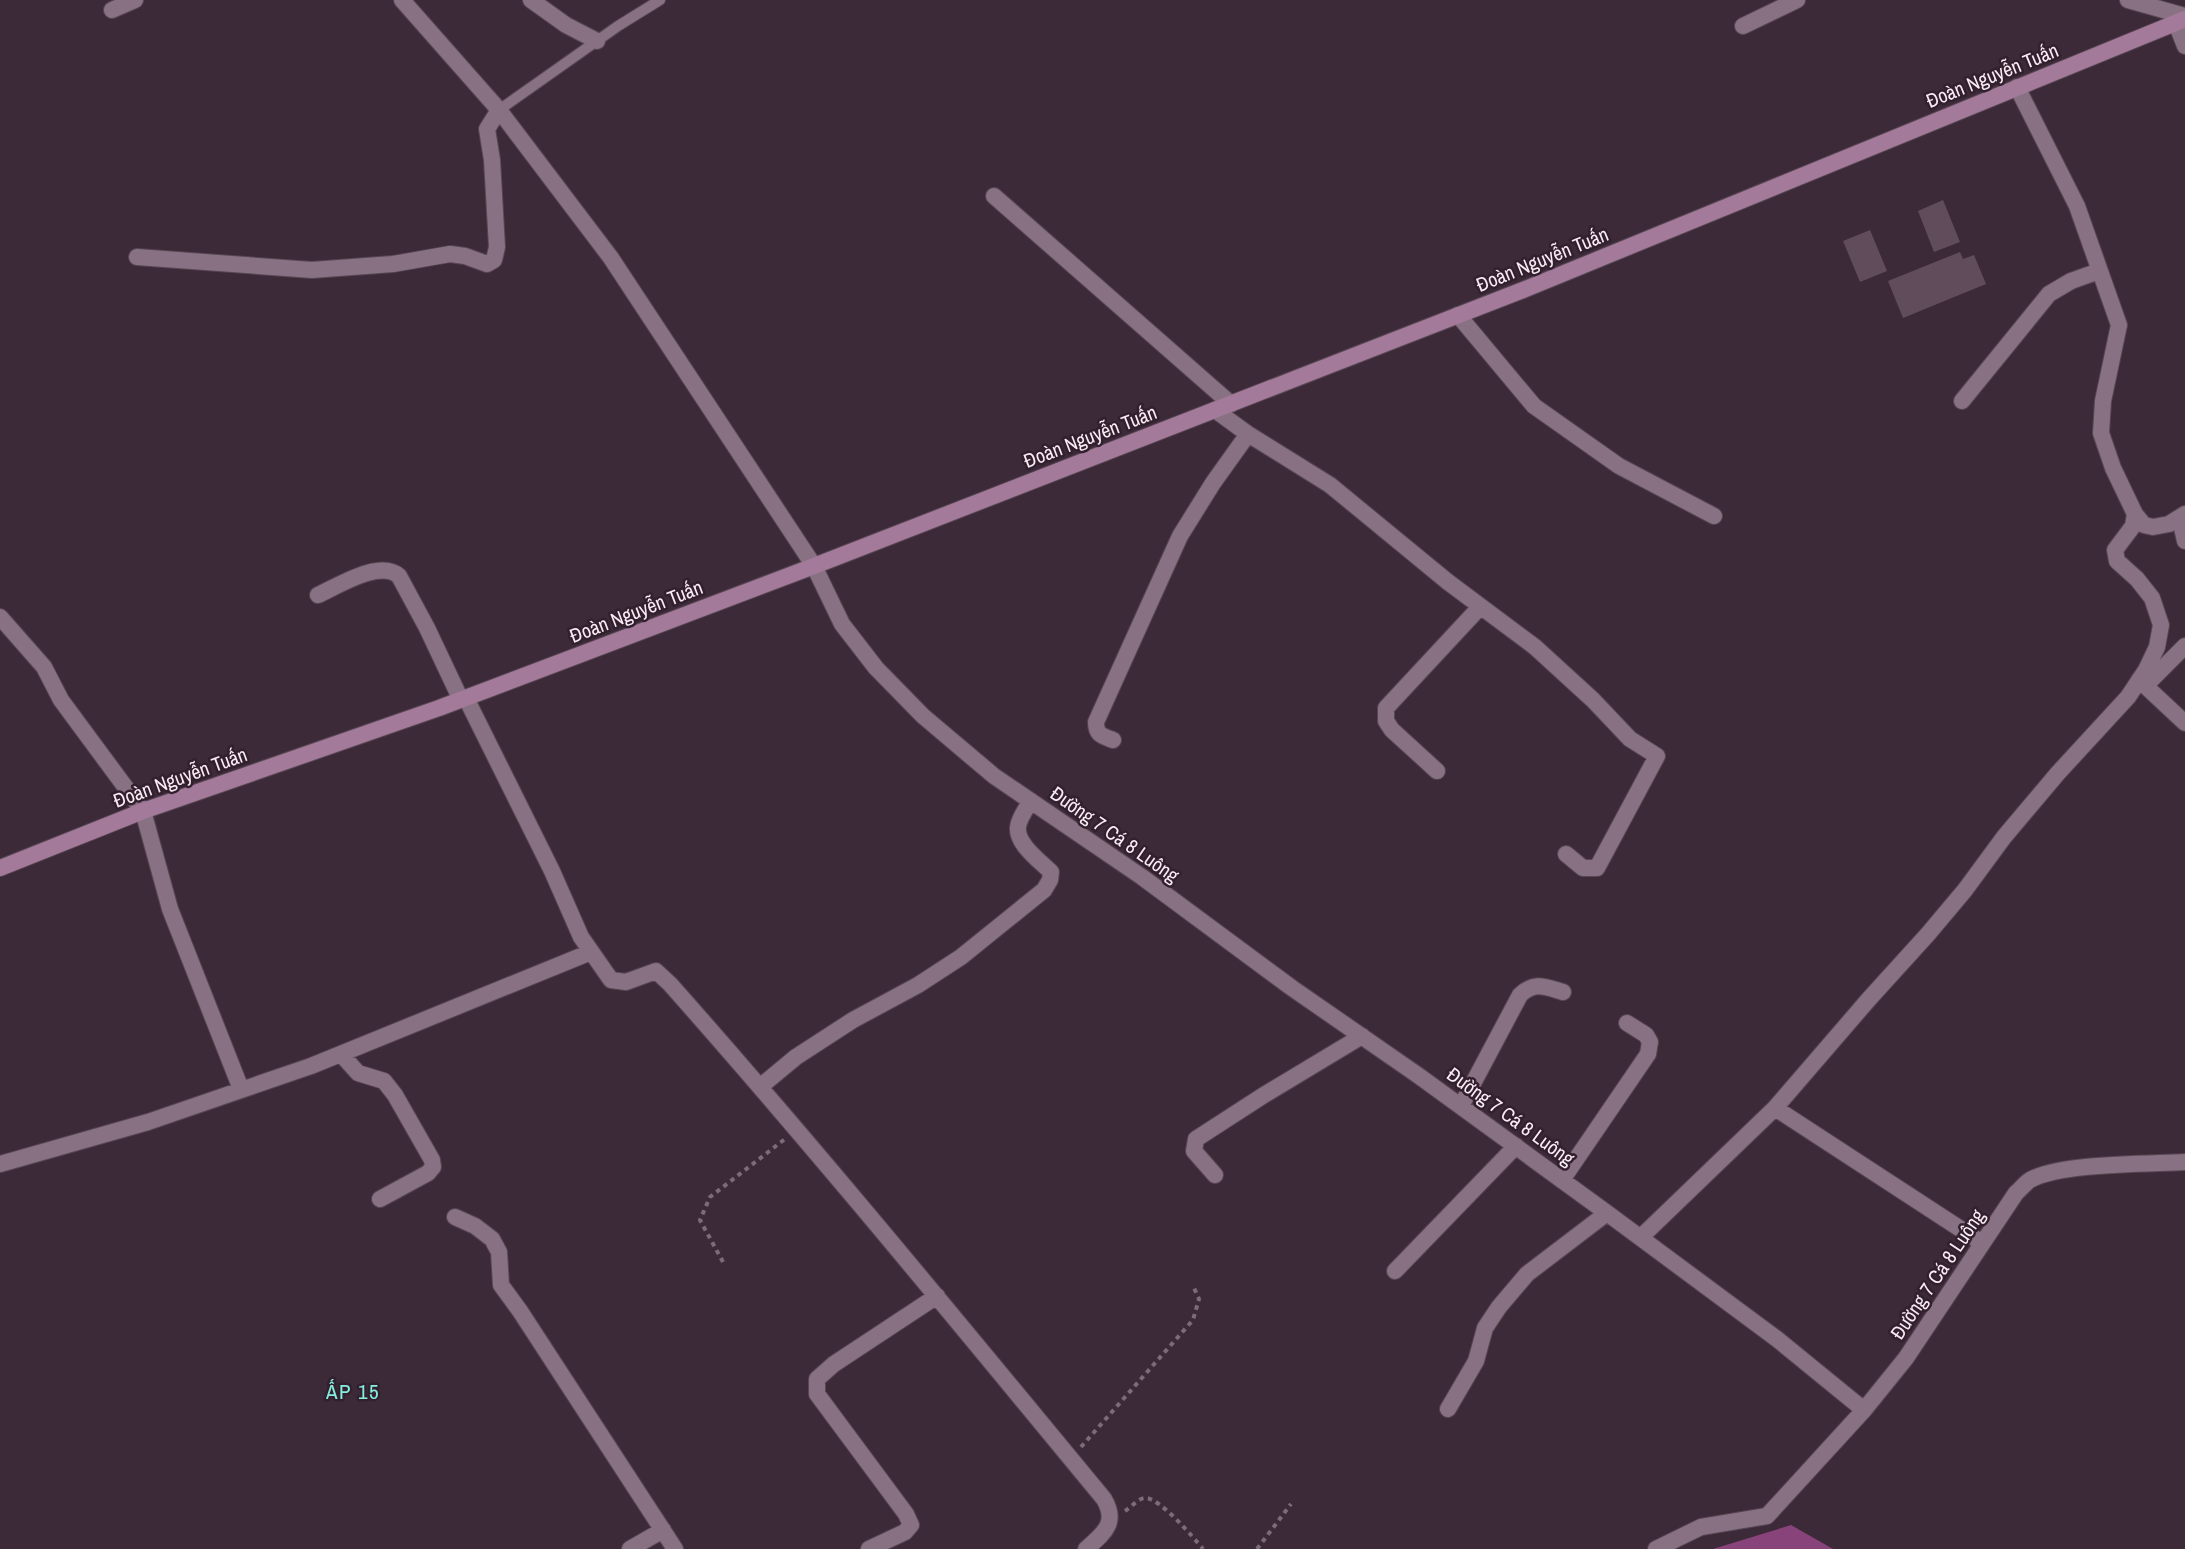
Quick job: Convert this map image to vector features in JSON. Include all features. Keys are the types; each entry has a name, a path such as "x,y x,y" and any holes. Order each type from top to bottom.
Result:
{"main road":[{"name":"Đoàn Nguyễn Tuấn","path":"0,868 144,811 464,699 1231,404 1458,315 2182,19"}],"street":[{"path":"112,10 135,0"},
{"name":"Đường 7 Cá 8 Luông","path":"402,0 499,110 611,258 814,566 842,624 876,668 922,717 994,776 1142,877 1292,988 1461,1106 1641,1238 1776,1339 1863,1410 1906,1358 2016,1193 2030,1180 2054,1172 2081,1168 2185,1162"},
{"path":"531,0 566,25 597,41"},
{"path":"1743,26 1797,0"},
{"path":"2128,0 2182,19 2185,46"},
{"path":"2017,87 2077,206 2119,325 2103,401 2101,433 2113,468 2135,514 2144,525 2152,528 2169,524 2182,517 2185,541"},
{"path":"137,257 312,270 393,264 450,254 465,256 488,264 494,261 497,247 492,160 487,129 499,110"},
{"path":"994,196 1231,404"},
{"path":"1962,401 2049,294 2058,287 2099,271"},
{"path":"1458,315 1534,406 1619,466 1714,516"},
{"path":"1215,410 1248,434 1330,485 1480,607 1535,647 1593,700 1630,739 1657,756 1597,868 1583,868 1566,854"},
{"path":"1113,740 1099,735 1096,731 1096,722 1180,536 1213,483 1248,434"},
{"path":"2135,514 2133,526 2115,550 2117,561 2137,579 2152,598 2160,625 2157,647 2142,683"},
{"path":"318,595 363,574 387,569 399,576 552,871 581,937 591,952 611,980 626,982 656,971 670,984 761,1086 937,1296 1110,1509 1105,1532 1086,1549"},
{"path":"1437,771 1392,730 1386,721 1386,708 1480,607"},
{"path":"0,617 44,667 61,700 144,811 170,909 241,1089"},
{"path":"1641,1238 1775,1108 1928,934 2018,820 2128,697 2185,646"},
{"path":"2142,683 2185,723"},
{"path":"761,1086 796,1057 853,1020 918,985 961,957 1044,890 1050,880 1051,872 1024,844 1018,828 1021,817 1031,801"},
{"path":"0,1164 148,1122 264,1083 342,1054 591,952"},
{"path":"1461,1106 1520,995 1528,988 1538,986 1563,992"},
{"path":"1562,1180 1648,1054 1650,1041 1646,1035 1627,1023"},
{"path":"1215,1175 1194,1151 1196,1139 1362,1036"},
{"path":"342,1054 358,1073 384,1081 395,1095 432,1160 433,1167 428,1173 380,1199"},
{"path":"1775,1108 1982,1243"},
{"path":"1395,1272 1516,1146"},
{"path":"1448,1409 1476,1361 1485,1328 1499,1307 1527,1274 1607,1213"},
{"path":"455,1217 475,1226 492,1239 499,1252 501,1285 675,1549"},
{"path":"869,1549 905,1532 911,1525 906,1514 817,1394 817,1379 834,1364 937,1296"},
{"path":"1656,1549 1701,1527 1767,1516 1863,1410"},
{"path":"630,1549 663,1530"}],"lane":[{"path":"499,110 660,0"}],"path":[{"path":"723,1262 700,1220 710,1197 797,1129"},
{"path":"1070,1458 1193,1320 1199,1299 1194,1288"},
{"path":"1109,1521 1142,1498 1149,1498 1164,1508 1203,1549"},
{"path":"1257,1549 1291,1504"}],"shaded area":[{"path":"1791,1525 1833,1549 1713,1549"}],"building":[{"path":"1943,200 1960,242 1934,252 1918,211"},
{"path":"1870,230 1887,271 1860,282 1843,241"},
{"path":"1960,252 1963,259 1974,255 1986,284 1903,318 1888,281"}],"district":[{"name":"ẤP 15","path":"353,1391"}]}
